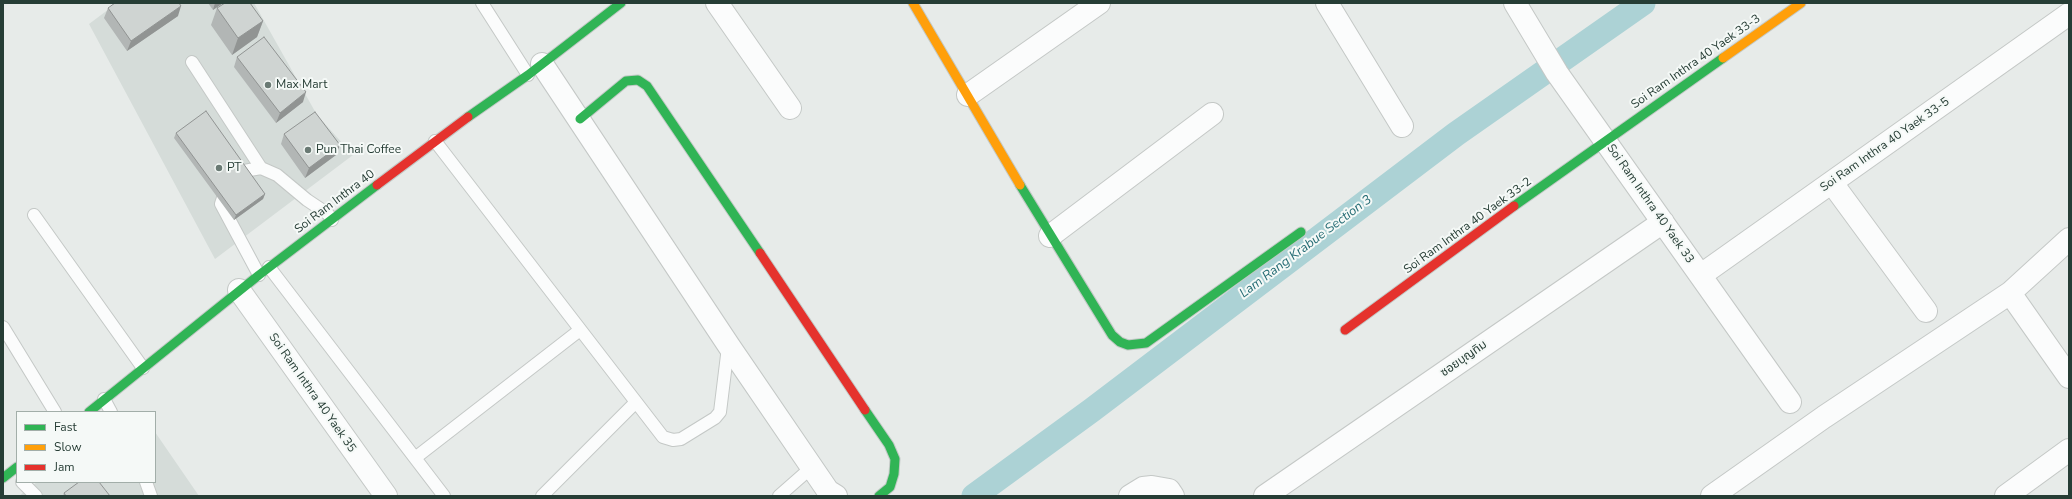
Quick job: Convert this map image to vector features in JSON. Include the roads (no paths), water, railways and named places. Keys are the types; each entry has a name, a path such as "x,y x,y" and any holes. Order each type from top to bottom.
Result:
{"street":[{"name":"Soi Ram Inthra 40","path":"90,411 269,266 435,141 535,70 621,3"},
{"path":"717,3 790,108"},
{"path":"913,3 1050,236 1112,335 1128,345 1136,346 1146,343 1301,232"},
{"path":"968,95 1099,3"},
{"path":"1327,3 1402,126"},
{"name":"Soi Ram Inthra 40 Yaek 33","path":"1515,3 1554,67 1790,402"},
{"name":"Soi Ram Inthra 40 Yaek 33-3","path":"1605,140 1801,3"},
{"name":"Soi Ram Inthra 40 Yaek 33-5","path":"1701,275 2069,14"},
{"path":"535,70 580,119 728,346 828,491 836,496"},
{"path":"580,119 626,81 638,80 647,86 889,445 895,459 894,474 890,487 879,496"},
{"path":"1050,236 1212,114"},
{"name":"Soi Ram Inthra 40 Yaek 33-2","path":"1345,330 1605,140"},
{"path":"1832,183 1926,311"},
{"name":"ซอยบุญทิม","path":"1265,496 1663,222"},
{"path":"1712,496 1824,416 2010,293 2069,239"},
{"name":"Soi Ram Inthra 40 Yaek 35","path":"239,290 386,496"},
{"path":"2010,293 2069,377"},
{"path":"2006,496 2069,450"},
{"path":"1130,496 1143,488 1152,487 1169,490 1173,496"}],"lane":[{"path":"482,3 535,70"},
{"path":"192,62 261,168 277,175 307,200 328,214 332,220"},
{"path":"435,141 663,437 673,440 688,435 715,418 720,412 728,346"},
{"path":"259,274 222,204 224,195 233,182 244,171 261,168"},
{"path":"34,215 144,368"},
{"path":"269,266 444,496"},
{"path":"3,327 54,411"},
{"path":"415,458 580,330"},
{"path":"104,399 110,411"},
{"path":"542,496 636,402"},
{"path":"778,496 812,467"},
{"path":"23,483 36,496"},
{"path":"146,483 151,496"}],"waterway":[{"name":"Lam Rang Krabue Section 3","path":"974,496 1092,410 1456,134 1643,3"}],"place":[{"name":"Max Mart","path":"268,85"},
{"name":"Pun Thai Coffee","path":"308,150"},
{"name":"PT","path":"219,168"}]}
